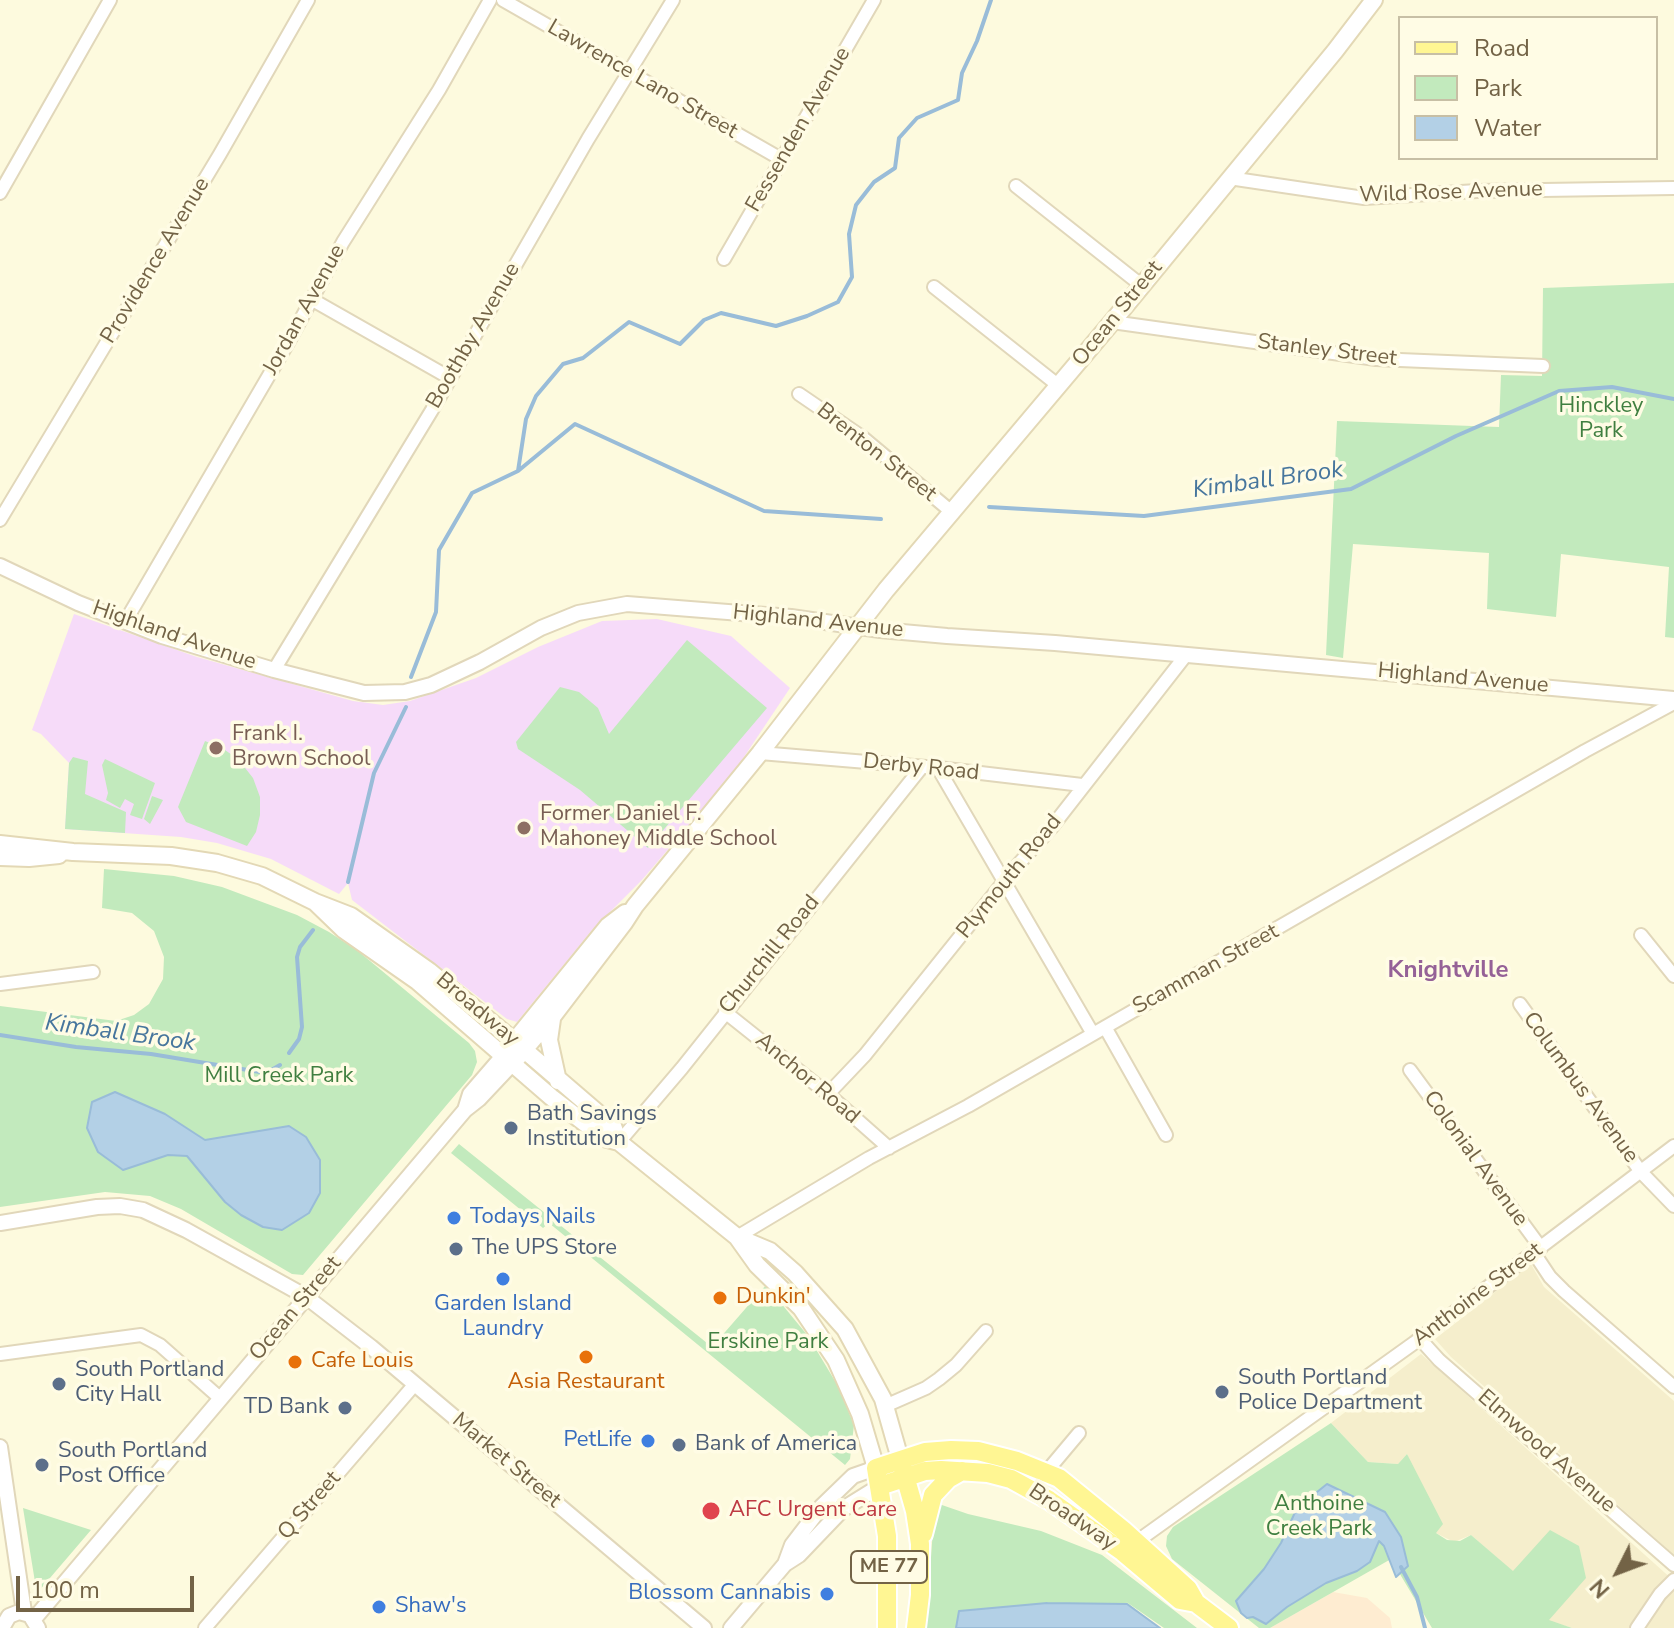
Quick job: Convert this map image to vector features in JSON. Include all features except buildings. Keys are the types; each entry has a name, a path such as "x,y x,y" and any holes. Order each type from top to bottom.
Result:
{"main road":[{"name":"Ocean Street","path":"635,906 760,753 886,590 1112,322 1374,0"},
{"name":"Broadway","path":"0,844 73,852 171,856 217,863 262,876 351,916 395,946 519,1046 613,1126 619,1142"},
{"name":"Broadway","path":"0,857 40,858 73,852"},
{"name":"Broadway","path":"315,902 344,930 417,981 506,1061 592,1130 604,1138 619,1142 737,1237 757,1265 801,1308 830,1351 860,1414 878,1477"},
{"path":"519,1046 553,1016 635,906"},
{"path":"506,1061 608,926 635,906"},
{"path":"553,1016 549,1040 558,1081"},
{"name":"Broadway","path":"737,1237 770,1251 832,1311 866,1364 885,1406 906,1477 925,1471 964,1470 1000,1476 1032,1489 1129,1547 1188,1589 1196,1603 1229,1628"},
{"name":"Broadway","path":"900,1459 929,1451 978,1451 1047,1471 1090,1501 1129,1547"},
{"path":"878,1477 900,1459"},
{"path":"920,1544 933,1495 948,1479 964,1470"},
{"path":"878,1477 906,1477"},
{"name":"ME 77","path":"878,1477 887,1536 887,1628"},
{"name":"ME 77","path":"906,1477 920,1544 920,1595 916,1628"}],"street":[{"path":"0,193 110,0"},
{"name":"Providence Avenue","path":"0,520 220,154 308,0"},
{"name":"Jordan Avenue","path":"125,622 343,242 439,90 490,0"},
{"name":"Lawrence Lano Street","path":"503,0 781,159"},
{"name":"Boothby Avenue","path":"274,670 673,0"},
{"name":"Fessenden Avenue","path":"724,259 874,0"},
{"name":"Wild Rose Avenue","path":"1229,178 1364,198 1477,191 1674,188"},
{"path":"1016,186 1141,285"},
{"path":"934,287 1059,386"},
{"path":"311,299 450,378"},
{"name":"Stanley Street","path":"1112,322 1376,359 1543,366"},
{"name":"Brenton Street","path":"799,394 862,437 953,513"},
{"name":"Highland Avenue","path":"0,566 125,622 209,652 364,693 405,692 431,685 541,628 578,613 627,604 1674,701"},
{"name":"Plymouth Road","path":"828,1094 874,1044 1051,828 1186,655"},
{"name":"Scamman Street","path":"737,1237 1674,701"},
{"name":"Derby Road","path":"760,753 938,768 1082,785"},
{"name":"Churchill Road","path":"619,1142 682,1068 921,768"},
{"path":"938,768 1005,881 1166,1135"},
{"path":"1641,935 1674,976"},
{"path":"0,984 93,972"},
{"name":"Columbus Avenue","path":"1520,1004 1641,1172 1674,1206"},
{"name":"Anchor Road","path":"725,1012 828,1094 889,1148"},
{"name":"Ocean Street","path":"2,1626 13,1613 32,1620 465,1110 470,1094 506,1061"},
{"name":"Colonial Avenue","path":"1410,1070 1537,1250 1550,1277 1674,1387"},
{"name":"Anthoine Street","path":"1129,1547 1420,1339 1674,1146"},
{"name":"Market Street","path":"0,1223 97,1207 120,1206 143,1210 186,1230 305,1296 415,1384 704,1628"},
{"path":"885,1406 939,1379 986,1331"},
{"path":"0,1354 141,1335 160,1345 221,1399"},
{"name":"Elmwood Avenue","path":"1420,1339 1439,1360 1674,1565"},
{"name":"Q Street","path":"205,1628 415,1384"},
{"path":"1032,1489 1079,1433"},
{"path":"0,1447 4,1491 32,1620"},
{"path":"731,1628 785,1564 792,1545 822,1506 853,1476 878,1477"},
{"path":"1637,1628 1660,1594 1674,1580"}],"shaded area":[{"name":"Former Daniel F. Mahoney Middle School","path":"74,614 197,657 353,701 383,705 410,701 476,678 538,647 602,621 657,619 731,636 790,688 732,775 641,881 593,929 517,1022 507,1019 352,900 348,883 339,894 271,859 217,843 181,837 65,829 69,763 41,734 32,730"},
{"path":"1531,1264 1544,1287 1674,1401 1674,1555 1451,1357 1435,1339"},
{"path":"1421,1354 1674,1581 1674,1628 1572,1628 1549,1621 1513,1572 1471,1535 1454,1542 1436,1533 1407,1454 1398,1464 1368,1462 1331,1423"},
{"path":"1333,1592 1367,1598 1390,1618 1392,1628 1270,1628"}],"green space":[{"name":"Hinckley Park","path":"1674,283 1674,638 1665,637 1669,567 1561,554 1556,617 1487,609 1489,553 1353,544 1343,658 1326,655 1337,421 1499,427 1501,375 1542,376 1543,288"},
{"path":"687,640 767,708 648,848 580,790 518,749 516,742 560,687 579,692 598,708 609,734"},
{"path":"205,741 238,759 253,778 260,797 260,815 256,832 247,846 186,822 178,807"},
{"path":"73,757 88,761 85,794 126,812 125,833 65,829 69,763"},
{"path":"105,759 155,783 142,819 130,815 134,804 125,799 120,808 106,800 108,793 102,765"},
{"path":"152,796 163,800 150,824 144,819"},
{"name":"Mill Creek Park","path":"104,869 174,876 222,887 297,915 358,951 475,1051 477,1062 472,1075 303,1275 292,1274 181,1209 150,1196 105,1192 0,1207 0,1006 116,1021 134,1015 149,1004 163,979 164,957 154,931 132,913 102,908"},
{"name":"Erskine Park","path":"459,1144 712,1347 766,1285 808,1336 838,1386 854,1425 850,1459 845,1465 549,1223 543,1228 451,1153"},
{"name":"Anthoine Creek Park","path":"1331,1423 1368,1462 1398,1464 1407,1454 1443,1524 1436,1533 1447,1540 1460,1541 1471,1535 1513,1571 1550,1530 1579,1546 1586,1578 1549,1620 1572,1628 1432,1628 1391,1559 1270,1628 1259,1628 1172,1559 1166,1546 1167,1536 1173,1527"},
{"path":"939,1504 1041,1531 1102,1555 1197,1628 1164,1628 1125,1601 1160,1628 926,1628 933,1529"},
{"path":"23,1508 91,1530 38,1592 33,1587 35,1582"}],"water":[{"path":"115,1092 165,1114 205,1140 289,1126 306,1137 320,1160 320,1193 309,1213 282,1230 263,1227 225,1202 187,1156 168,1155 123,1170 98,1152 87,1128 92,1102"},
{"path":"1327,1484 1385,1512 1401,1537 1408,1566 1396,1577 1379,1541 1370,1562 1357,1571 1326,1583 1266,1624 1253,1617 1247,1618 1236,1601 1264,1569 1281,1543 1297,1508"},
{"path":"1047,1603 1127,1604 1160,1628 956,1628 959,1611"}],"waterway":[{"path":"518,471 526,419 536,396 563,364 583,358 629,322 680,344 704,320 721,313 776,326 838,302 852,277 849,234 856,205 874,182 895,168 899,138 917,118 958,100 962,73 991,0"},
{"name":"Kimball Brook","path":"989,507 1144,516 1351,489 1456,436 1559,391 1612,387 1674,399"},
{"name":"Kimball Brook","path":"411,677 436,612 439,550 472,493 518,471 575,424 764,511 881,519"},
{"name":"Kimball Brook","path":"348,882 374,773 406,707"},
{"name":"Kimball Brook","path":"289,1053 299,1039 302,1027 297,957 300,947 313,930"},
{"name":"Kimball Brook","path":"0,1035 76,1047 151,1054 266,1073 280,1065"},
{"path":"1401,1567 1417,1597 1425,1628"}],"place":[{"name":"Frank I. Brown School","path":"216,748"},
{"name":"Former Daniel F. Mahoney Middle School","path":"524,828"},
{"name":"Bath Savings Institution","path":"511,1128"},
{"name":"Todays Nails","path":"454,1218"},
{"name":"The UPS Store","path":"456,1249"},
{"name":"Garden Island Laundry","path":"503,1279"},
{"name":"Dunkin'","path":"720,1298"},
{"name":"Asia Restaurant","path":"586,1357"},
{"name":"Cafe Louis","path":"295,1362"},
{"name":"South Portland City Hall","path":"59,1384"},
{"name":"South Portland Police Department","path":"1222,1392"},
{"name":"TD Bank","path":"345,1408"},
{"name":"PetLife","path":"648,1441"},
{"name":"Bank of America","path":"679,1445"},
{"name":"South Portland Post Office","path":"42,1465"},
{"name":"AFC Urgent Care","path":"711,1511"},
{"name":"Blossom Cannabis","path":"827,1594"},
{"name":"Shaw's","path":"379,1607"}],"district":[{"name":"Knightville","path":"1448,971"}]}
